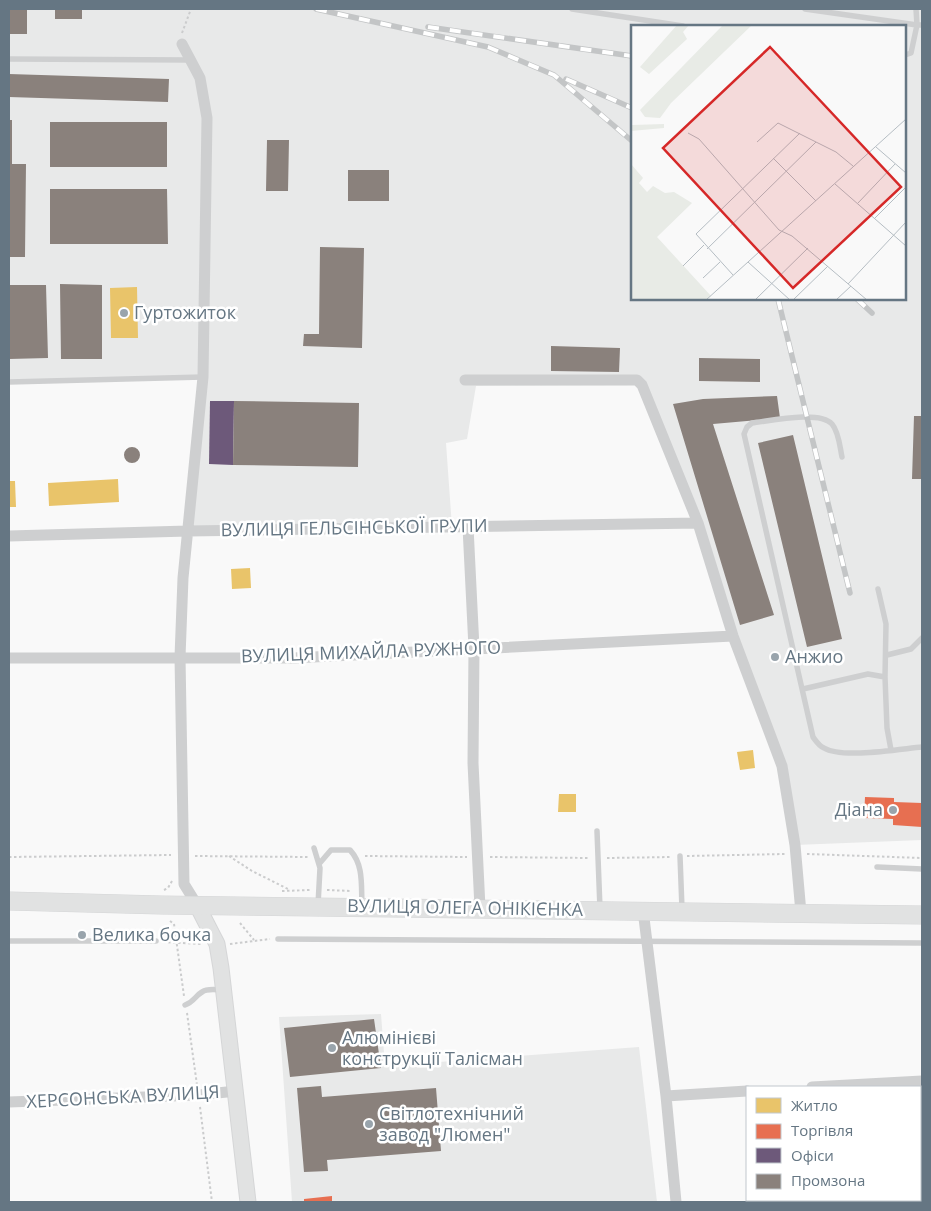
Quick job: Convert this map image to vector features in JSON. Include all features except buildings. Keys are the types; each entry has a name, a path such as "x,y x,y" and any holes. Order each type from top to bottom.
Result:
{"main road":[{"name":"ВУЛИЦЯ ОЛЕГА ОНІКІЄНКА","path":"9,901 922,914"}],"street":[{"path":"182,44 200,78 207,118 203,377 183,578 180,657 184,884 197,905 216,944 224,990 248,1202"},
{"path":"464,380 636,380 642,385 698,522 733,636 782,766 796,854 801,913"},
{"name":"ВУЛИЦЯ ГЕЛЬСІНСЬКОЇ ГРУПИ","path":"9,536 698,522"},
{"path":"468,527 474,648 473,763 480,908"},
{"name":"ВУЛИЦЯ МИХАЙЛА РУЖНОГО","path":"9,658 293,658 733,636"},
{"path":"643,910 666,1096 676,1202"},
{"path":"830,1086 922,1081"},
{"name":"ХЕРСОНСЬКА ВУЛИЦЯ","path":"9,1102 199,1096 236,1091"},
{"path":"666,1096 746,1091"}],"lane":[{"path":"572,9 676,25"},
{"path":"805,9 920,25"},
{"path":"906,55 911,53 920,25 916,9"},
{"path":"9,59 192,60"},
{"path":"9,382 203,377"},
{"path":"842,458 836,430 827,420 800,417 752,423 747,427 744,434 804,689 813,737 826,750 838,752 855,753 922,747"},
{"path":"878,590 886,624 887,655 885,677 887,728 891,750"},
{"path":"887,655 911,648 922,638"},
{"path":"804,689 868,674 885,677"},
{"path":"597,832 600,909"},
{"path":"314,848 319,864 318,906"},
{"path":"319,864 331,850 350,850 356,856 361,872 362,906"},
{"path":"680,856 682,911"},
{"path":"877,867 922,869"},
{"path":"278,939 922,943"},
{"path":"9,940 156,941"},
{"path":"185,1005 191,1003 202,992 224,990"}],"path":[{"path":"182,44 179,38 191,9"},
{"path":"356,856 598,858 796,854 922,858"},
{"path":"9,858 174,855"},
{"path":"192,856 318,857"},
{"path":"230,856 252,871 290,890"},
{"path":"162,892 168,888 173,878"},
{"path":"166,919 174,924 212,1202"},
{"path":"240,923 254,941"},
{"path":"228,944 278,939"},
{"path":"156,941 204,944"}],"shaded area":[{"path":"9,9 922,9 922,840 795,845 782,766 642,385 476,386 467,439 446,443 452,527 188,531 203,377 9,382"},
{"path":"381,1014 385,1066 639,1047 657,1202 292,1202 279,1017"}],"railway":[{"path":"316,9 488,47 554,75 631,140"},
{"path":"428,27 631,56"},
{"path":"566,79 631,108"},
{"path":"778,300 850,593"},
{"path":"858,300 872,313"}],"place":[{"name":"Гуртожиток","path":"124,313"},
{"name":"Анжио","path":"775,657"},
{"name":"Діана","path":"893,810"},
{"name":"Велика бочка","path":"82,935"},
{"name":"Алюмінієві конструкції Талісман","path":"332,1048"},
{"name":"Світлотехнічний завод \"Люмен\"","path":"369,1124"}]}
